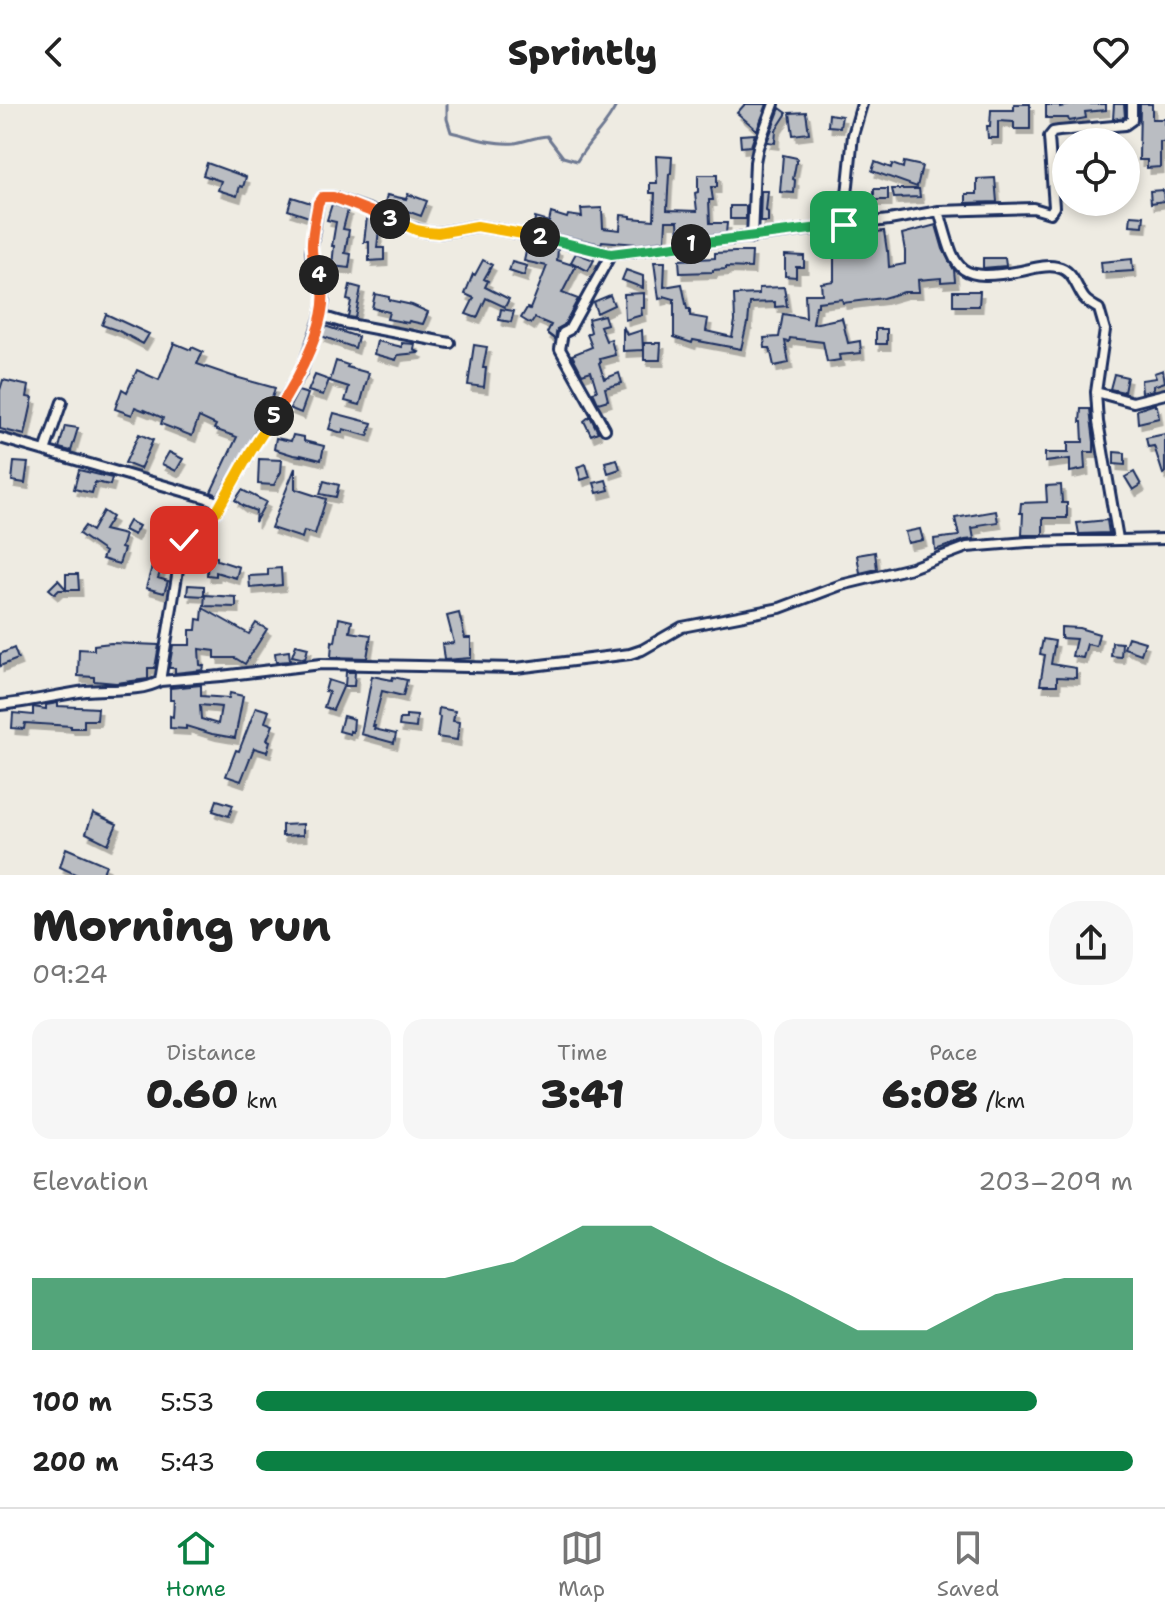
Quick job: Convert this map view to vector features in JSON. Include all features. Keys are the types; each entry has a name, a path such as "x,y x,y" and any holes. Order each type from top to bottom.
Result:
{"street":[{"path":"752,238 755,162 774,104"},
{"path":"844,225 853,135 862,104"},
{"path":"160,681 182,545 192,531 208,520 221,504 301,373 321,316 323,284 313,265 311,252 318,203 322,197 328,196 366,208 416,230 438,233 477,226 611,254 752,238 939,211 1033,208 1050,213 1054,207 1051,134 1125,125 1132,120 1132,104"},
{"path":"939,211 952,257 963,270 973,274 998,275 1053,266 1070,274 1086,301 1099,309 1105,330 1096,392 1098,422 1118,539"},
{"path":"605,429 560,349 563,333 569,330 611,254"},
{"path":"321,316 450,343"},
{"path":"1096,392 1133,402 1165,394"},
{"path":"45,451 62,402"},
{"path":"0,438 221,504"},
{"path":"0,705 85,691 153,685 160,681 321,664 516,668 630,654 682,627 780,608 841,585 911,568 967,547 1027,542 1165,539"}],"building":[{"path":"745,104 767,104 757,130 737,113"},
{"path":"1014,104 1030,104 1030,129 1014,129 1014,122 998,121 998,138 988,138 991,110 1014,110"},
{"path":"1106,104 1106,110 1085,112 1086,118 1069,121 1068,118 1046,118 1046,105 1060,107"},
{"path":"1114,104 1124,104 1125,117 1113,119"},
{"path":"1140,104 1152,104 1152,119 1165,119 1165,142 1160,142 1160,167 1147,168 1147,160 1140,160"},
{"path":"780,108 787,113 776,130 775,143 767,142"},
{"path":"806,112 809,133 793,135 790,113"},
{"path":"829,114 842,116 840,127 828,126"},
{"path":"755,134 751,146 741,147 740,135"},
{"path":"783,155 797,158 794,193 780,192"},
{"path":"656,156 672,157 667,210 697,211 695,193 698,192 698,175 717,175 717,187 711,187 713,200 709,200 710,223 727,223 726,233 679,238 678,221 666,221 665,240 637,244 602,241 601,244 533,229 535,218 549,222 551,213 567,218 568,215 582,217 581,209 602,208 603,228 620,230 621,215 654,220 655,193 650,193 650,183 657,183"},
{"path":"875,162 891,168 892,164 903,168 904,162 922,166 917,187 872,171"},
{"path":"207,163 246,177 237,196 218,190 221,181 203,175"},
{"path":"995,178 997,202 966,203 966,194 977,194 977,179"},
{"path":"874,189 888,189 888,200 874,200"},
{"path":"892,189 919,189 920,197 894,198"},
{"path":"1163,190 1164,201 1151,203 1150,191"},
{"path":"761,191 768,191 768,222 760,222"},
{"path":"408,194 427,201 421,216 396,207 395,213 384,208 387,195 406,199"},
{"path":"292,197 311,203 309,217 288,210"},
{"path":"332,204 348,210 343,229 349,230 345,253 351,254 349,268 332,266 336,222 327,220"},
{"path":"730,206 746,206 746,219 730,219"},
{"path":"1131,216 1144,216 1143,226 1130,225"},
{"path":"367,217 384,224 383,230 379,229 377,248 384,248 384,260 369,261 369,242 364,242"},
{"path":"936,225 943,249 954,270 955,281 941,282 941,278 918,280 919,292 843,303 842,299 818,302 813,324 842,318 848,343 860,341 861,353 839,355 840,360 827,362 823,342 790,338 789,342 785,341 789,363 774,366 770,348 765,348 764,338 779,337 783,314 806,318 805,294 822,294 821,283 834,281 834,252 858,251 856,235 884,231 889,267 905,264 902,234"},
{"path":"546,246 558,249 557,260 576,266 562,293 578,299 564,325 557,329 555,339 547,333 551,325 535,318 531,324 521,318 527,308 530,309 547,266 524,261 527,247 545,251"},
{"path":"752,252 751,268 726,267 713,272 680,273 679,260 715,258 715,253"},
{"path":"576,253 594,260 588,271 571,262"},
{"path":"785,255 804,256 804,267 796,267 796,277 785,276"},
{"path":"983,258 1005,258 1006,266 983,268"},
{"path":"1132,259 1133,271 1102,273 1101,262"},
{"path":"483,260 492,265 484,279 488,281 485,287 509,299 505,307 486,298 477,318 466,314 474,298 465,294"},
{"path":"512,262 527,266 524,276 509,271"},
{"path":"654,262 665,262 664,287 682,284 690,316 708,319 706,331 732,337 734,295 759,294 759,288 784,287 787,306 775,307 775,302 750,303 741,349 693,340 692,343 674,337 674,299 664,296 659,299"},
{"path":"626,270 643,276 643,288 622,280"},
{"path":"350,285 361,288 355,318 348,317"},
{"path":"953,291 980,291 979,306 953,306"},
{"path":"644,293 642,315 625,320 624,294"},
{"path":"375,294 428,312 423,324 387,319 389,312 372,308"},
{"path":"610,295 614,305 597,313 593,302"},
{"path":"501,309 514,311 511,322 499,320"},
{"path":"106,314 149,334 143,344 102,325"},
{"path":"604,315 607,324 600,326 606,341 611,339 615,355 600,359 599,363 604,379 619,373 622,383 605,388 608,400 598,403 593,392 597,391 591,371 582,374 572,355 592,347 587,334 591,332 588,319"},
{"path":"325,326 358,337 355,348 321,336"},
{"path":"623,326 627,335 642,330 643,350 623,351"},
{"path":"876,329 887,329 887,344 876,344"},
{"path":"377,341 402,347 402,343 415,344 414,350 419,352 398,355 396,360 374,354"},
{"path":"174,343 203,352 197,364 275,388 268,412 263,415 218,495 211,492 237,437 214,429 216,425 199,417 192,436 161,424 163,418 145,410 135,407 132,415 115,409 122,389 127,392 137,370 159,380"},
{"path":"644,343 661,343 660,360 644,360"},
{"path":"474,345 487,347 483,368 486,368 484,387 468,385"},
{"path":"336,361 369,373 360,405 345,401 349,387 330,381"},
{"path":"1163,370 1165,382 1142,393 1141,380 1156,378 1154,373"},
{"path":"1114,374 1127,377 1124,392 1110,389"},
{"path":"315,375 329,380 323,395 308,391"},
{"path":"3,380 29,386 27,397 33,398 25,435 0,429"},
{"path":"298,391 308,394 301,413 289,408"},
{"path":"1155,404 1159,418 1138,423 1137,410"},
{"path":"1081,409 1090,409 1094,442 1094,452 1084,452 1085,469 1070,472 1070,459 1045,462 1045,453 1068,453 1068,442 1083,442"},
{"path":"334,413 372,423 368,436 343,429 342,433 329,429"},
{"path":"590,416 598,432 591,435 584,421"},
{"path":"65,426 78,428 71,451 59,448"},
{"path":"139,434 153,440 140,469 125,463"},
{"path":"1165,434 1163,474 1154,446 1148,447 1146,438"},
{"path":"293,435 324,446 321,460 274,449 276,438 291,441"},
{"path":"169,452 183,459 176,471 162,464"},
{"path":"1114,452 1125,453 1125,465 1114,464"},
{"path":"259,459 282,460 281,472 274,485 258,484"},
{"path":"617,459 620,469 608,473 605,462"},
{"path":"14,462 28,463 25,483 12,481"},
{"path":"586,464 590,477 581,480 577,467"},
{"path":"295,468 295,489 326,499 315,534 304,531 302,538 271,528"},
{"path":"79,470 112,478 110,485 95,482 92,493 74,489"},
{"path":"1134,472 1141,485 1133,490 1125,477"},
{"path":"606,480 609,490 597,493 594,483"},
{"path":"324,481 339,485 336,497 320,494"},
{"path":"1061,485 1062,503 1067,503 1067,518 1043,518 1043,535 1022,535 1021,503 1047,502 1046,486"},
{"path":"242,490 266,502 255,522 256,511 235,500"},
{"path":"103,511 112,517 104,530 125,535 119,564 102,559 105,552 79,534 85,526 92,531"},
{"path":"996,511 998,522 972,528 974,539 935,550 934,539 959,536 955,518"},
{"path":"1107,520 1109,533 1079,534 1077,523"},
{"path":"129,521 139,526 134,535 124,530"},
{"path":"166,526 180,532 170,555 167,553 158,578 168,581 164,593 146,588 157,548 154,547"},
{"path":"920,529 923,540 908,543 905,532"},
{"path":"875,552 877,569 860,573 857,555"},
{"path":"208,557 217,557 217,560 239,567 236,578 216,572 216,576 207,575"},
{"path":"281,568 282,585 250,588 249,576 268,575 268,569"},
{"path":"66,574 78,574 79,590 59,590 55,594 49,589 58,580 66,589"},
{"path":"188,585 204,586 204,596 187,595"},
{"path":"205,595 236,597 236,607 204,606"},
{"path":"203,608 249,634 256,623 267,629 245,664 235,658 215,658 215,651 199,649 203,670 175,673 175,668 169,668 173,645 190,645 190,630 196,630 197,619 202,620"},
{"path":"459,613 465,638 471,638 471,658 444,660 442,644 454,643 447,616"},
{"path":"339,618 352,621 350,632 371,635 367,658 331,657"},
{"path":"1061,627 1099,634 1096,646 1087,644 1083,658 1072,656 1076,639 1061,638"},
{"path":"1128,637 1145,642 1141,654 1124,648"},
{"path":"1043,639 1055,641 1051,664 1076,668 1076,678 1057,677 1057,685 1040,685 1045,655 1040,654"},
{"path":"1112,642 1122,643 1121,657 1111,656"},
{"path":"94,645 159,645 155,668 148,668 148,679 116,683 78,676 79,649 94,650"},
{"path":"296,645 308,648 305,659 292,656"},
{"path":"14,648 18,659 0,666 0,654"},
{"path":"289,651 290,661 276,662 275,653"},
{"path":"346,672 355,672 354,686 345,686"},
{"path":"372,676 407,680 403,696 382,691 373,726 374,729 396,734 394,743 361,734"},
{"path":"328,680 344,685 333,710 324,707 329,692 325,691"},
{"path":"201,685 201,696 229,698 230,693 243,696 235,738 186,726 186,729 170,728 174,700 170,700 170,688","holes":["200,705 221,707 218,724 201,719"]},
{"path":"58,703 58,706 98,708 97,720 84,720 84,728 25,723 24,729 12,728 13,713 33,715 33,707 46,709 46,705"},
{"path":"256,707 269,711 265,722 273,725 267,740 270,741 267,752 254,748 241,781 226,776"},
{"path":"439,708 455,711 453,721 459,722 457,740 437,737"},
{"path":"406,715 417,716 416,728 399,726 400,719 406,719"},
{"path":"343,716 354,719 350,734 339,731"},
{"path":"217,800 233,805 229,816 213,811"},
{"path":"93,813 117,824 108,844 86,833"},
{"path":"303,824 303,835 282,836 282,825"},
{"path":"66,848 106,865 102,875 77,875 60,867"}],"waterway":[{"path":"447,104 451,132 507,143 547,136 563,157 577,161 617,104"}],"route":[{"path":"184,540 217,511 301,373 324,301 323,284 313,265 311,252 318,203 322,197 353,203 416,230 438,233 477,226 611,254 844,225"}]}
